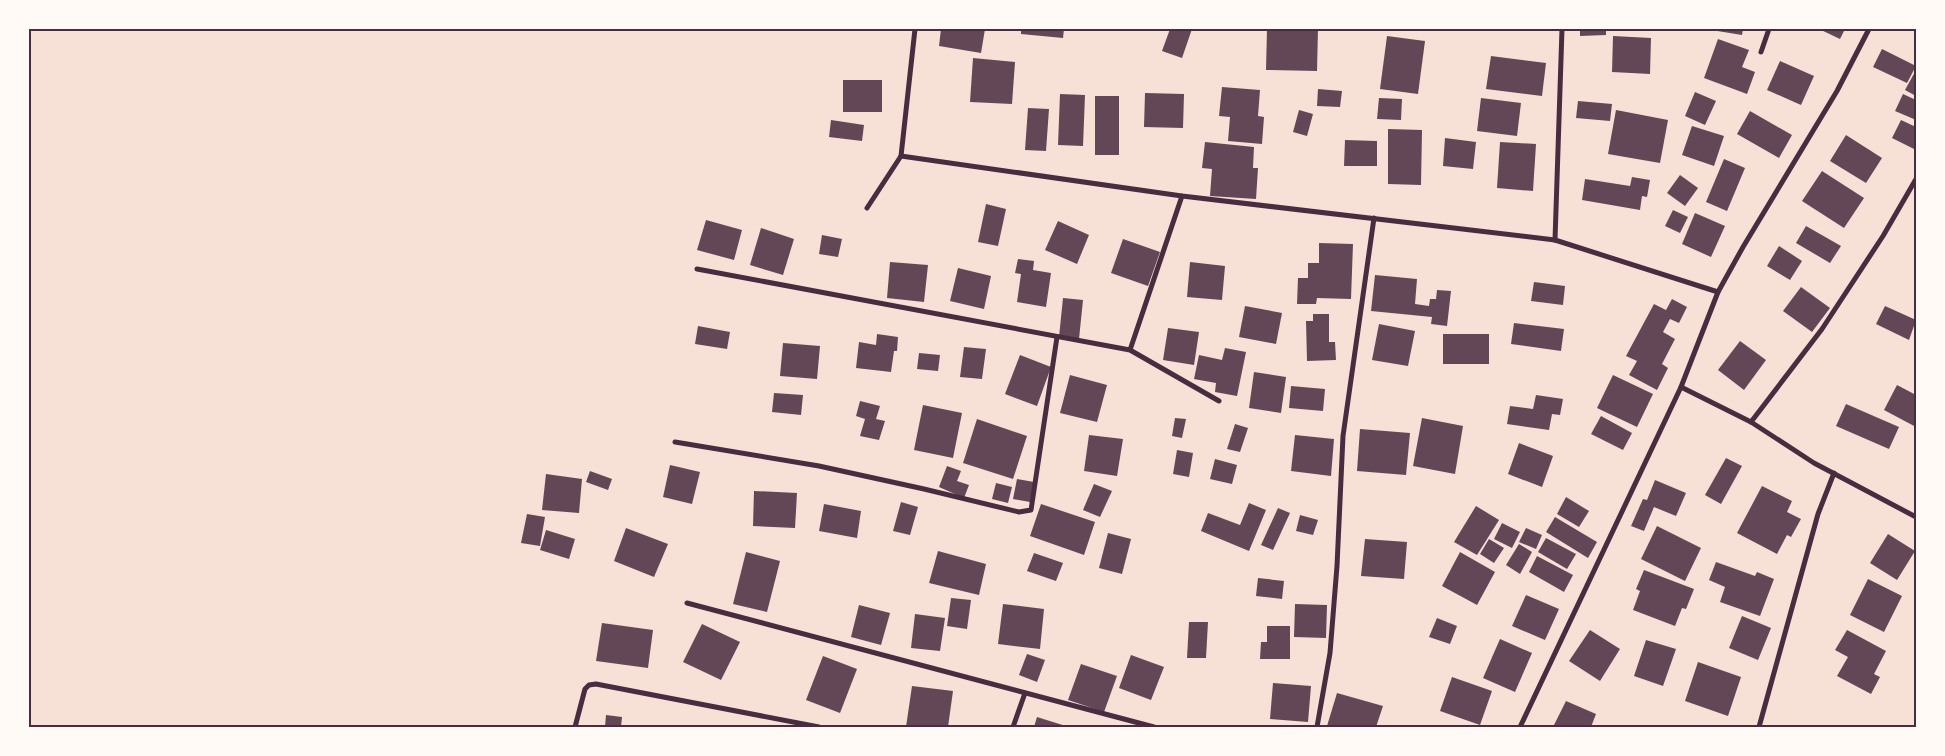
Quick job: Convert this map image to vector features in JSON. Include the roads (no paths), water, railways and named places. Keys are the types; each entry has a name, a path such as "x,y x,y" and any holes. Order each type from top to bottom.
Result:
{"street":[{"path":"868,208 901,156 915,29"},
{"path":"1556,240 1562,29"},
{"path":"1761,52 1769,29"},
{"path":"1520,727 1682,387 1718,292 1742,247 1837,91 1869,29"},
{"path":"901,156 1182,196 1556,240 1718,292"},
{"path":"1751,422 1822,330 1883,236 1916,179"},
{"path":"1130,350 1182,196"},
{"path":"1317,727 1330,653 1337,566 1343,436 1374,218"},
{"path":"697,269 1130,350 1219,401"},
{"path":"675,442 819,466 1019,512 1031,510 1058,337"},
{"path":"1682,387 1751,422 1834,473 1916,517"},
{"path":"1759,727 1818,514 1834,473"},
{"path":"687,603 1154,727"},
{"path":"575,727 585,690 589,685 596,684 819,727"},
{"path":"1013,727 1024,694"}]}
